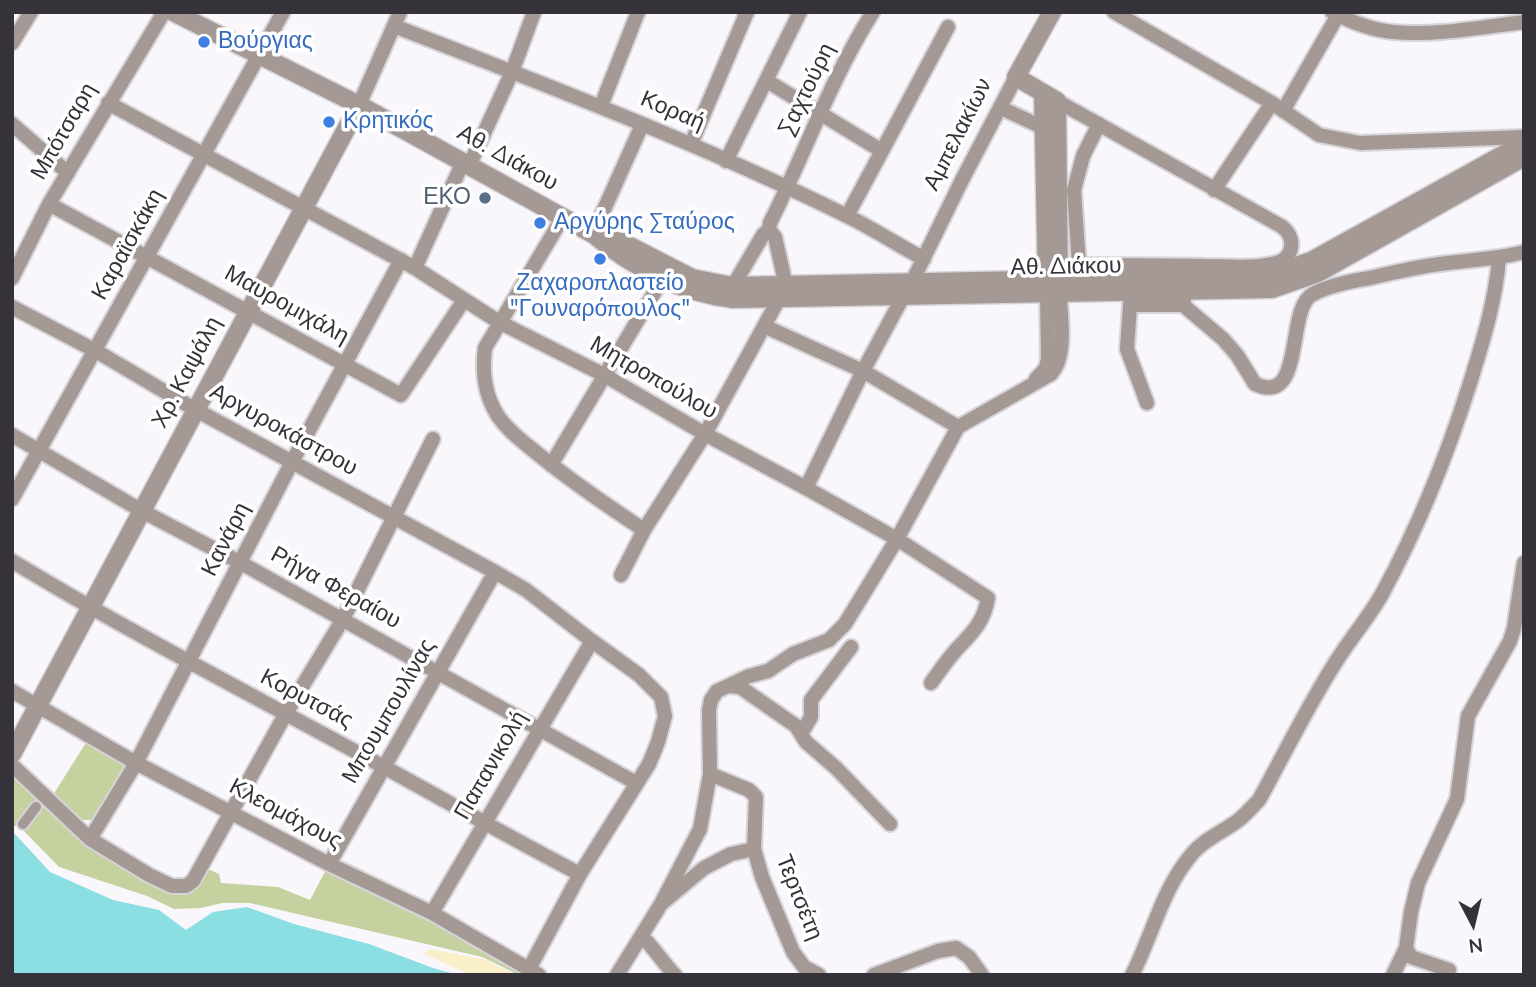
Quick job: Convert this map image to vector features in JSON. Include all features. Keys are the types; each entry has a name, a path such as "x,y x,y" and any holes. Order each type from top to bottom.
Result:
{"street":[{"path":"12,43 31,12"},
{"name":"Μπότσαρη","path":"12,278 50,204 164,12"},
{"name":"Αθ. Διάκου","path":"173,12 359,105 593,234 616,253 687,291 733,299 782,292 1053,286 1254,277 1283,272 1311,261 1524,140"},
{"name":"Καραϊσκάκη","path":"12,499 261,56 283,12"},
{"name":"Χρ. Καψάλη","path":"12,754 359,105 400,12"},
{"path":"415,268 512,72 534,12"},
{"path":"601,106 638,12"},
{"path":"691,144 747,12"},
{"path":"726,161 800,12"},
{"name":"Σαχτούρη","path":"733,286 763,235 769,230 769,223 820,112 861,30 873,12"},
{"name":"Αμπελακίων","path":"806,488 863,371 1052,12"},
{"path":"1114,12 1277,107 1319,135 1360,144 1524,140"},
{"path":"1214,190 1277,107 1334,13 1369,28 1394,33 1440,32 1524,22"},
{"name":"Κοραή","path":"394,26 691,144 847,216 924,259"},
{"path":"847,216 948,26"},
{"path":"1016,77 1287,230 1292,243 1287,257 1275,263 1243,266 1079,264 1074,190 1083,156 1099,124"},
{"path":"767,82 882,150"},
{"path":"1050,97 1044,128 1053,286"},
{"path":"617,975 661,904 700,829 710,774 710,700 717,691 749,676 768,671 793,654 829,640 845,624 897,539 958,427 1027,387 1046,368 1053,286 1050,97"},
{"name":"Μητροπούλου","path":"108,103 401,260 499,322 604,375 705,435 897,539 988,598 986,613 978,628 954,652 932,683"},
{"path":"1001,108 1044,128"},
{"path":"12,124 68,173"},
{"path":"593,234 642,125"},
{"name":"Αθ. Διάκου","path":"1053,286 1131,298 1184,298 1272,289 1302,280 1524,157"},
{"name":"Μαυρομιχάλη","path":"50,204 401,395 464,300"},
{"path":"563,217 485,348 483,364 486,389 498,415 514,434 587,493 645,530"},
{"path":"621,575 645,530 705,435 782,292 775,237 769,230"},
{"name":"Αθ. Διάκου","path":"593,234 622,242 692,278 782,292"},
{"path":"1184,298 1237,355 1255,384 1266,387 1278,384 1287,372 1293,357 1300,311 1313,294 1348,282 1433,265 1499,259 1524,252"},
{"path":"1132,975 1144,951 1155,917 1175,878 1194,852 1241,818 1259,800 1337,660 1391,576 1433,490 1456,426 1491,315 1499,259"},
{"name":"Κανάρη","path":"90,839 136,763 293,460 401,260"},
{"path":"551,465 663,278"},
{"path":"1131,298 1127,349 1147,403"},
{"name":"Αργυροκάστρου","path":"12,307 96,351 196,410 293,460 492,577 526,590 639,675 661,698 665,716 649,764 636,783"},
{"path":"764,326 863,371 958,427"},
{"name":"Ρήγα Φεραίου","path":"12,435 142,511 241,562 636,783"},
{"path":"15,774 90,839 149,875 172,886 186,886 193,881 230,811 343,619 433,439"},
{"name":"Κορυτσάς","path":"12,561 187,663 580,874"},
{"path":"1393,975 1406,948 1418,883 1457,799 1468,716 1510,641 1524,563"},
{"name":"Μπουμπουλίνας","path":"329,864 492,577"},
{"name":"Παπανικολή","path":"432,913 592,641"},
{"path":"801,734 811,717 811,699 851,647"},
{"path":"728,686 740,687 796,726 806,742 836,768 890,824"},
{"name":"Κλεομάχους","path":"12,691 136,763 329,864 432,913 534,972"},
{"name":"Τερτσέτη","path":"710,774 749,790 756,797 754,849 762,877 793,952 804,967 819,975"},
{"path":"534,972 580,874 636,783"},
{"path":"23,824 36,807"},
{"path":"661,904 704,868 731,854 754,849"},
{"path":"641,936 655,948 675,975"},
{"path":"874,975 938,950 956,948 969,957 982,975"},
{"path":"1406,948 1410,957 1450,971"}],"green space":[{"path":"87,741 127,763 94,820 82,820 53,795"},
{"path":"12,765 84,835 186,886 201,866 219,874 221,883 278,887 310,900 329,864 432,913 525,975 519,975 482,957 250,903 222,903 201,908 174,909 147,896 59,867 18,825 12,827"}],"sand":[{"path":"430,949 483,959 516,975 471,975 424,954"}],"water":[{"path":"12,834 15,834 50,872 113,900 159,910 186,930 213,912 247,907 294,924 369,944 458,975 12,975"}],"place":[{"name":"Βούργιας","path":"204,42"},
{"name":"Κρητικός","path":"329,122"},
{"name":"ΕΚΟ","path":"485,198"},
{"name":"Αργύρης Σταύρος","path":"540,223"},
{"name":"Ζαχαροπλαστείο \"Γουναρόπουλος\"","path":"600,259"}]}
